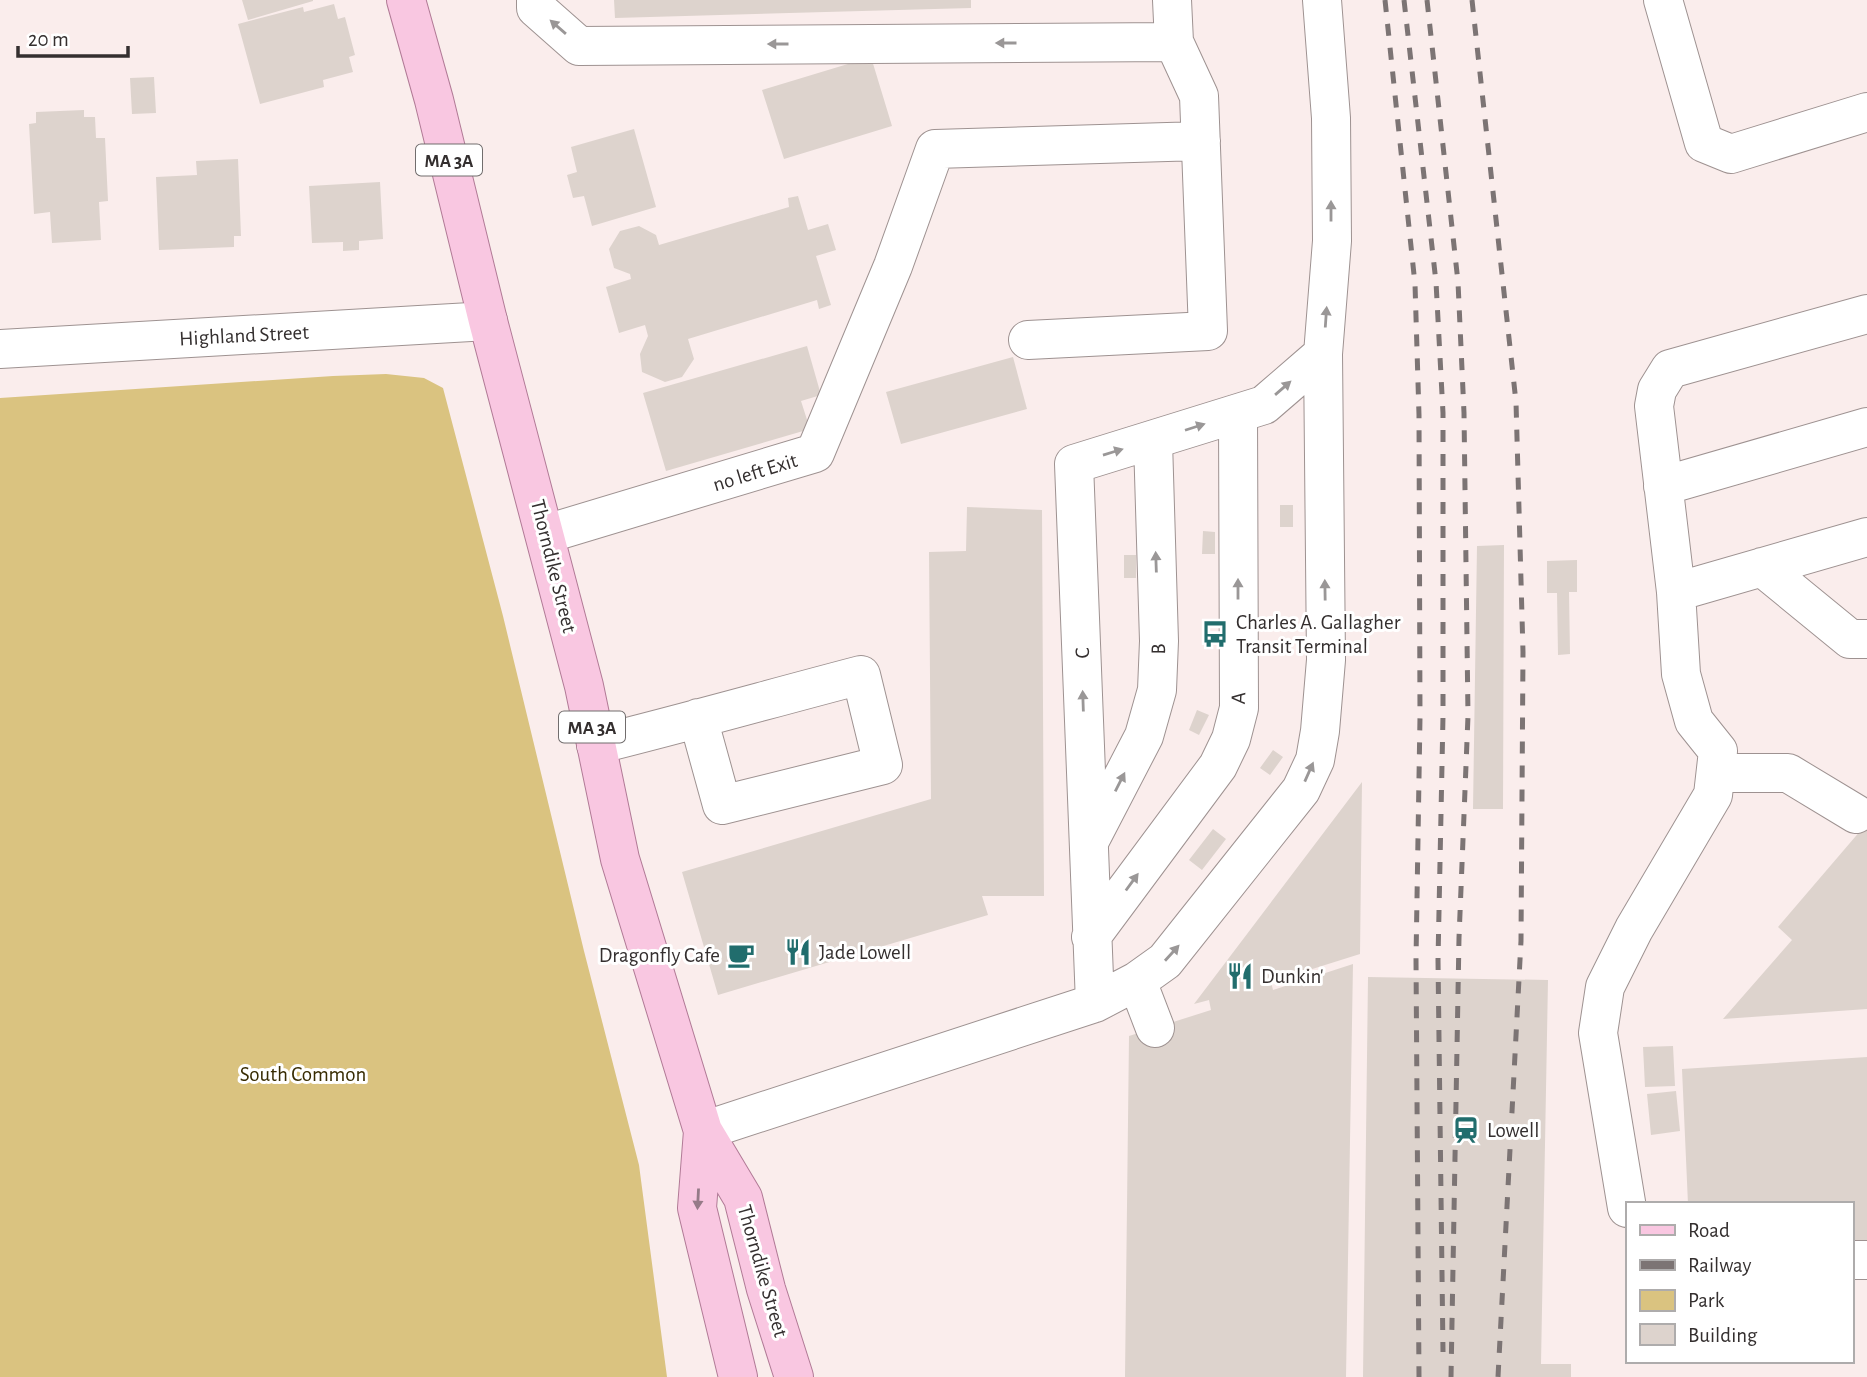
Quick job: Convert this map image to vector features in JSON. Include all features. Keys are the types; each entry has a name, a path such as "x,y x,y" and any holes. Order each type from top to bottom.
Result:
{"main road":[{"name":"Thorndike Street","path":"406,0 488,321 563,529 584,686 620,859 704,1131 743,1198 766,1289 794,1377"},
{"name":"Thorndike Street","path":"704,1131 696,1208 738,1377"}],"street":[{"path":"536,0 536,8 579,46 1174,42"},
{"path":"1028,340 1208,331 1199,96 1174,42 1172,0"},
{"path":"704,1131 1095,1003 1136,981 1165,961 1301,790 1315,760 1323,714 1326,660 1323,354 1332,227 1331,118 1322,0"},
{"path":"1663,0 1704,143 1731,154 1867,112"},
{"name":"no left Exit","path":"563,529 815,453 893,266 935,149 1201,141"},
{"path":"1626,1202 1598,1033 1605,987 1634,929 1713,795 1718,751 1694,721 1681,674 1676,592 1654,406 1657,390 1670,369 1867,314"},
{"name":"Highland Street","path":"0,349 488,321"},
{"path":"1153,441 1264,405 1323,354"},
{"name":"A","path":"1091,937 1217,766 1231,739 1239,708 1238,414"},
{"path":"1663,486 1867,427"},
{"name":"C","path":"1095,1003 1074,464 1153,441"},
{"name":"B","path":"1089,842 1144,736 1157,690 1159,641 1153,441"},
{"path":"1676,592 1867,537"},
{"path":"1762,567 1850,639 1867,639"},
{"path":"596,745 698,718 861,675 883,765 722,805 698,718"},
{"path":"1716,773 1787,773 1856,814"},
{"path":"1136,981 1155,1028"}],"green space":[{"name":"South Common","path":"386,374 424,378 443,388 503,616 639,1165 667,1377 0,1377 0,398"}],"building":[{"path":"242,0 313,0 313,1 248,20"},
{"path":"614,0 971,0 971,8 615,18"},
{"path":"334,4 338,19 345,17 355,55 349,57 353,72 323,80 324,87 260,104 238,24 303,7 304,12"},
{"path":"871,57 892,126 784,159 762,90"},
{"path":"154,77 156,113 132,114 130,78"},
{"path":"84,110 84,117 95,117 96,138 105,138 108,201 99,202 101,240 52,243 50,212 34,214 29,124 36,123 36,112"},
{"path":"634,129 656,207 592,226 584,196 573,198 567,175 577,172 571,147"},
{"path":"238,159 241,236 234,236 234,247 159,250 156,177 197,175 196,161"},
{"path":"380,182 383,239 359,241 359,250 343,251 343,242 312,243 309,186"},
{"path":"798,196 808,230 828,224 836,250 816,256 831,305 819,309 817,300 688,339 694,359 682,377 665,382 642,372 640,354 648,336 645,325 619,333 606,287 631,279 630,274 614,268 609,249 620,231 639,226 656,235 659,245 789,207 788,198"},
{"path":"807,346 821,395 801,401 810,429 666,471 643,393"},
{"path":"1013,357 1027,409 901,444 886,392"},
{"path":"1280,505 1293,505 1293,527 1280,527"},
{"path":"967,507 1042,510 1044,896 982,896 988,915 718,995 682,872 931,799 929,552 966,551"},
{"path":"1203,531 1215,532 1215,554 1202,554"},
{"path":"1504,545 1503,809 1473,809 1477,546"},
{"path":"1124,555 1136,555 1136,578 1124,578"},
{"path":"1577,560 1577,592 1569,592 1570,654 1558,655 1557,593 1547,593 1547,561"},
{"path":"1197,710 1209,715 1199,735 1189,730"},
{"path":"1273,750 1283,757 1270,775 1260,768"},
{"path":"1362,782 1360,954 1271,982 1273,990 1353,964 1346,1377 1125,1377 1129,1036 1211,1010 1209,1000 1194,1004"},
{"path":"1867,823 1867,1009 1723,1019 1792,940 1778,927"},
{"path":"1213,829 1226,839 1202,870 1189,860"},
{"path":"1368,977 1548,980 1541,1364 1571,1364 1571,1377 1363,1377"},
{"path":"1673,1046 1675,1086 1645,1087 1643,1047"},
{"path":"1867,1057 1867,1242 1853,1243 1853,1202 1688,1202 1682,1069"},
{"path":"1676,1091 1680,1131 1651,1135 1647,1094"}],"railway":[{"path":"1385,0 1415,284 1419,415 1420,717 1416,959 1419,1377"},
{"path":"1404,0 1436,282 1443,413 1443,716 1438,960 1443,1352"},
{"path":"1427,0 1458,282 1464,413 1468,716 1459,938 1451,1377"},
{"path":"1472,0 1516,402 1523,652 1521,941 1498,1377"}],"place":[{"name":"Charles A. Gallagher Transit Terminal","path":"1215,634"},
{"name":"Jade Lowell","path":"798,952"},
{"name":"Dragonfly Cafe","path":"741,955"},
{"name":"Dunkin'","path":"1240,976"},
{"name":"Lowell","path":"1466,1130"}]}
